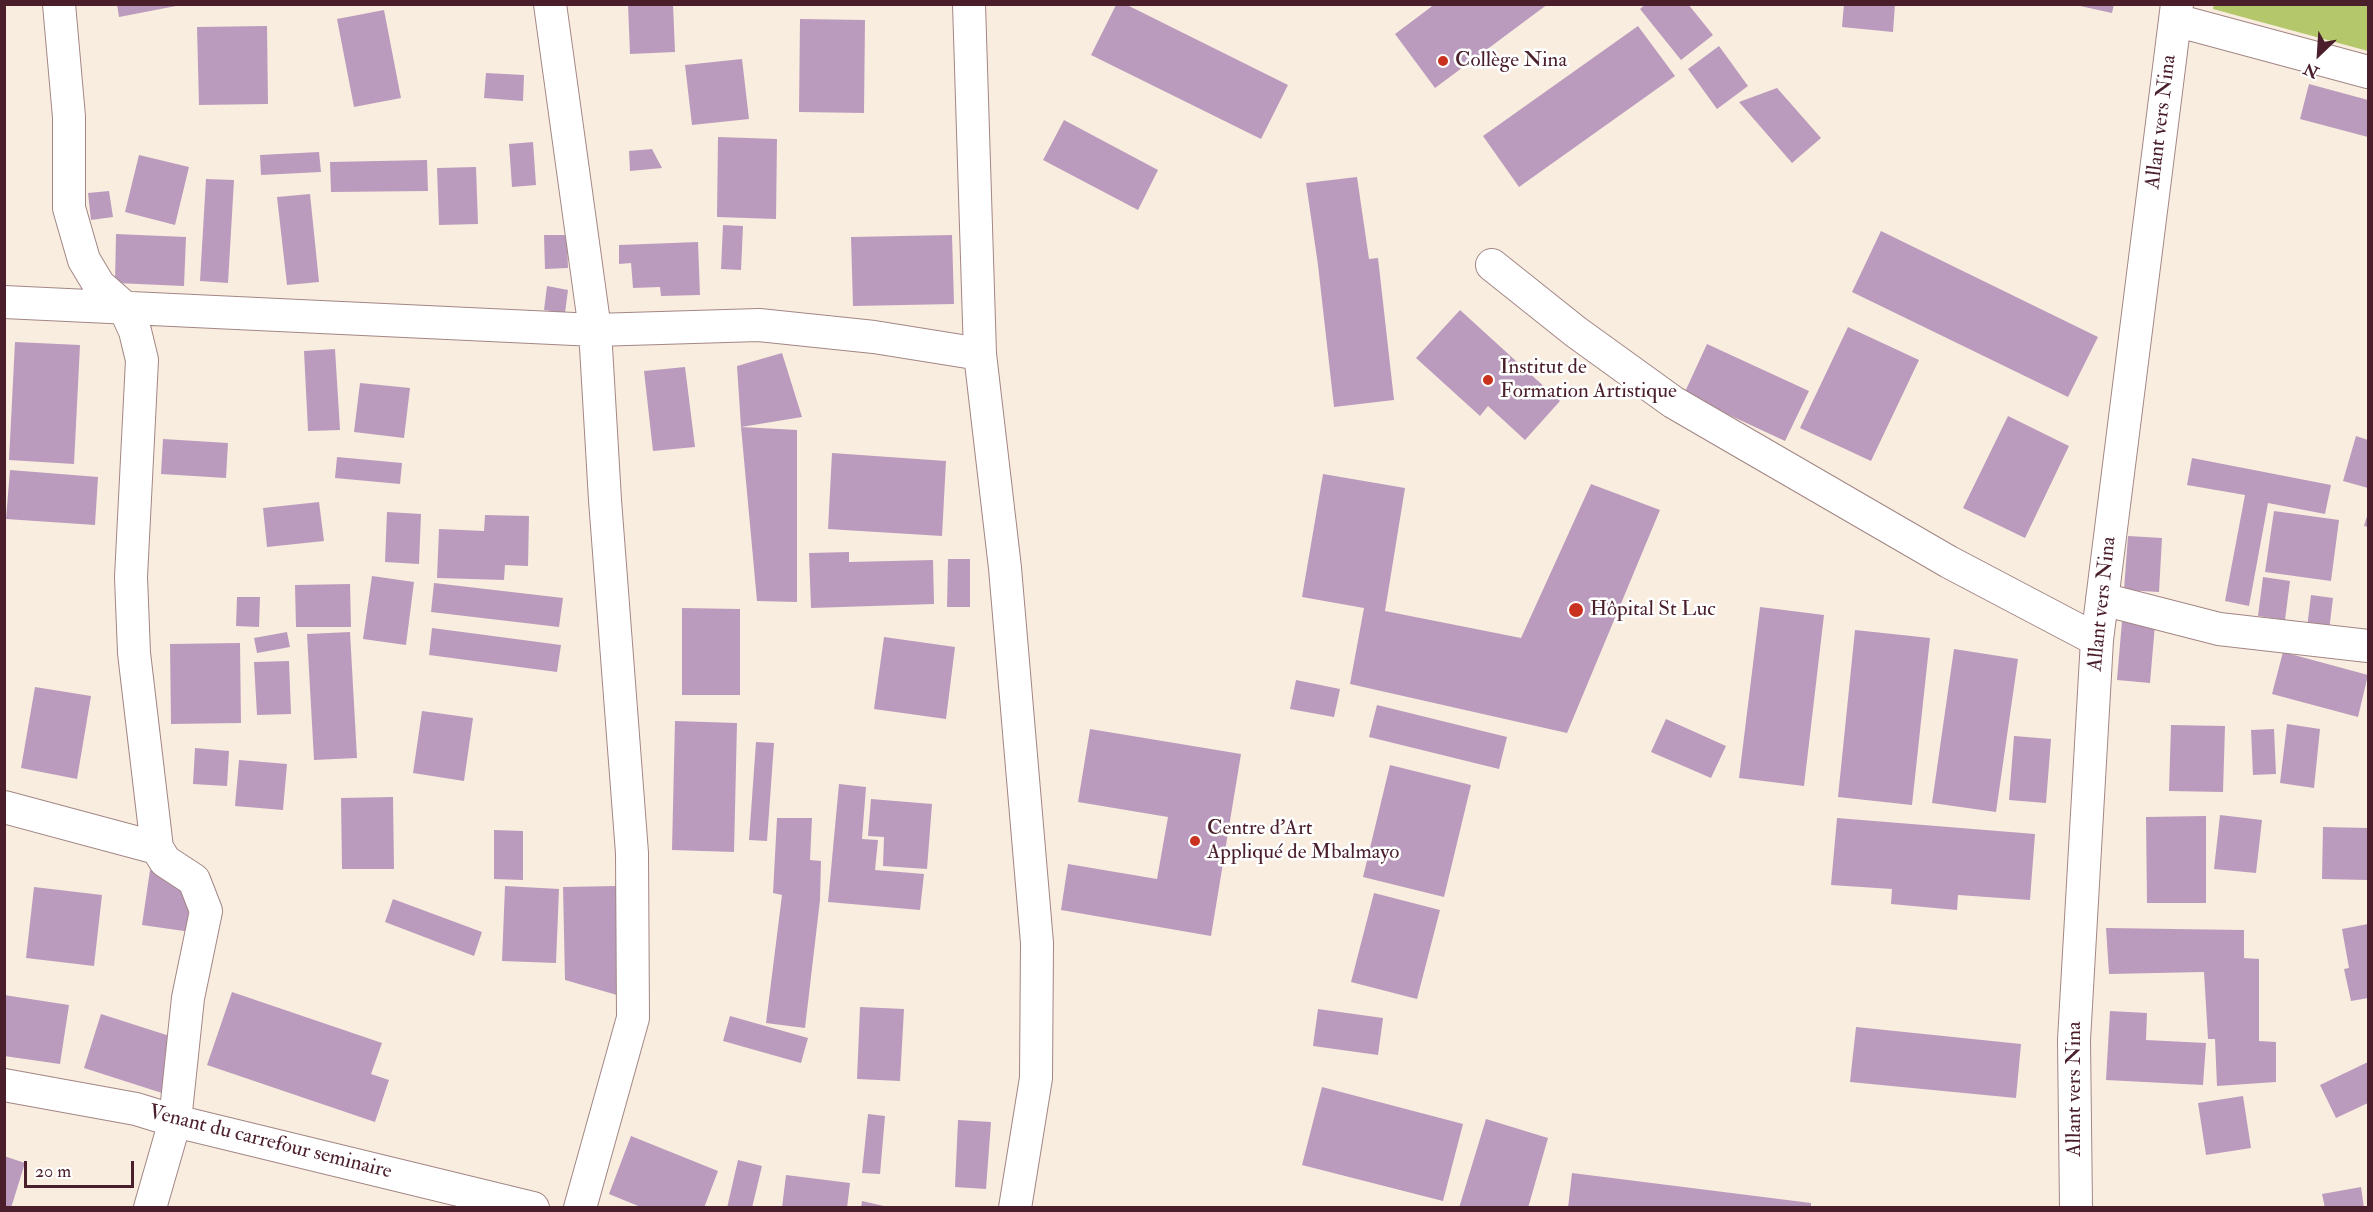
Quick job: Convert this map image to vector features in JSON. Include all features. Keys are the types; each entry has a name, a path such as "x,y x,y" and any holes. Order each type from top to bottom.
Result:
{"street":[{"path":"59,4 69,117 69,208 84,260 99,285 124,307 135,331 142,360 132,588 134,652 157,848 165,861 194,880 206,911 188,998 176,1121 150,1208"},
{"path":"550,4 595,330 605,500 632,853 633,1018 580,1208"},
{"path":"969,4 980,354 1005,568 1037,943 1036,1078 1015,1208"},
{"path":"2176,12 2368,72"},
{"name":"Allant vers Nina","path":"2076,1208 2074,1040 2097,640 2176,12"},
{"path":"1492,265 1576,332 1673,402 1949,562 2097,640"},
{"path":"4,302 595,330 759,325 874,337 980,354"},
{"path":"2102,599 2219,629 2368,646"},
{"path":"4,807 157,848"},
{"name":"Venant du carrefour seminaire","path":"4,1085 136,1109 176,1121 533,1208"}],"green space":[{"path":"2214,4 2368,5 2368,51 2213,9"}],"building":[{"path":"117,4 176,4 176,6 119,17"},
{"path":"628,4 673,4 675,52 630,54"},
{"name":"Collège Nina","path":"1435,4 1548,4 1435,88 1395,34"},
{"path":"1646,4 1688,4 1713,35 1681,60 1640,9"},
{"path":"1844,4 1895,4 1893,32 1842,27"},
{"path":"2071,4 2114,4 2112,13"},
{"path":"1116,5 1127,5 1288,85 1261,139 1091,55"},
{"path":"384,10 401,98 354,107 337,19"},
{"path":"800,19 865,20 864,113 799,112"},
{"path":"267,26 268,104 199,105 197,27"},
{"path":"1638,26 1675,76 1519,187 1483,136"},
{"path":"1719,46 1748,86 1717,109 1688,69"},
{"path":"742,59 749,119 692,125 685,65"},
{"path":"486,73 524,75 523,101 484,98"},
{"path":"2309,84 2368,100 2368,137 2300,119"},
{"path":"1777,88 1821,138 1792,163 1739,102"},
{"path":"1064,120 1158,170 1138,210 1043,160"},
{"path":"718,137 777,139 776,219 717,217"},
{"path":"533,142 536,185 512,187 509,144"},
{"path":"652,149 662,168 630,171 629,151"},
{"path":"319,152 321,172 261,175 260,155"},
{"path":"139,155 189,167 175,225 125,212"},
{"path":"427,160 428,191 331,192 330,162"},
{"path":"476,167 478,224 439,225 437,168"},
{"path":"1357,177 1369,259 1378,258 1394,400 1334,407 1306,183"},
{"path":"206,179 234,180 228,283 200,281"},
{"path":"109,191 113,217 91,220 88,193"},
{"path":"310,194 319,282 287,285 277,197"},
{"path":"723,225 743,226 741,270 721,269"},
{"path":"1881,231 2098,337 2068,397 1852,292"},
{"path":"116,234 186,237 184,286 115,283"},
{"path":"544,235 567,235 568,268 545,269"},
{"path":"952,235 954,304 853,306 851,237"},
{"path":"698,242 700,295 661,296 660,287 633,288 631,263 619,264 619,245"},
{"path":"547,286 568,290 565,313 544,310"},
{"name":"Institut de Formation Artistique","path":"1460,310 1560,401 1525,440 1488,406 1480,416 1416,358"},
{"path":"1848,327 1919,360 1871,461 1800,428"},
{"path":"15,342 80,345 74,464 9,460"},
{"path":"1707,344 1809,391 1785,441 1684,394"},
{"path":"335,349 340,430 308,431 304,351"},
{"path":"782,353 802,417 741,427 737,366"},
{"path":"685,367 695,447 653,451 644,371"},
{"path":"360,383 410,388 404,438 354,432"},
{"path":"2008,416 2069,446 2025,538 1963,508"},
{"path":"741,427 797,430 797,602 757,601"},
{"path":"2356,436 2368,440 2368,488 2343,481"},
{"path":"163,439 228,443 226,478 161,474"},
{"path":"832,453 946,461 942,536 828,529"},
{"path":"337,457 402,463 400,484 335,478"},
{"path":"2192,458 2331,485 2325,514 2268,503 2249,606 2225,601 2245,495 2187,485"},
{"path":"10,470 98,477 95,525 6,519"},
{"name":"Hôpital St Luc","path":"1323,474 1405,488 1385,611 1521,638 1591,484 1660,510 1567,733 1350,684 1364,608 1302,597"},
{"path":"319,502 324,541 267,547 263,508"},
{"path":"2274,511 2339,520 2331,581 2265,572"},
{"path":"387,512 421,514 419,564 385,562"},
{"path":"2368,513 2368,527 2364,526"},
{"path":"485,515 529,516 528,566 505,565 504,580 437,578 439,529 484,531"},
{"path":"2128,536 2162,538 2159,592 2124,590"},
{"path":"849,552 849,562 933,560 934,604 811,608 809,553"},
{"path":"948,559 970,559 970,607 947,607"},
{"path":"372,576 414,582 406,645 363,639"},
{"path":"2263,577 2290,581 2285,620 2258,616"},
{"path":"434,583 563,598 559,627 431,612"},
{"path":"350,584 351,627 296,627 295,585"},
{"path":"2311,595 2333,598 2329,631 2307,628"},
{"path":"237,597 260,597 259,627 236,626"},
{"path":"1760,607 1824,615 1804,786 1739,778"},
{"path":"682,608 740,609 740,695 682,695"},
{"path":"2122,621 2155,624 2150,683 2117,680"},
{"path":"432,628 561,645 557,672 429,655"},
{"path":"1855,630 1930,638 1912,805 1838,797"},
{"path":"287,632 290,647 257,653 254,638"},
{"path":"350,632 357,758 314,760 307,634"},
{"path":"884,637 955,647 946,719 874,709"},
{"path":"240,643 241,723 171,724 170,644"},
{"path":"1954,649 2018,659 1996,812 1932,803"},
{"path":"2283,652 2368,675 2358,717 2272,694"},
{"path":"289,661 291,714 257,715 254,662"},
{"path":"1296,680 1340,689 1334,717 1290,709"},
{"path":"35,687 91,696 77,779 21,768"},
{"path":"1377,705 1507,737 1499,769 1369,737"},
{"path":"422,711 473,718 464,781 413,773"},
{"path":"1666,719 1726,746 1711,778 1651,752"},
{"path":"675,721 737,723 734,852 672,850"},
{"path":"2287,724 2320,729 2314,788 2280,783"},
{"path":"2171,725 2225,726 2223,792 2169,791"},
{"name":"Centre d'Art Appliqué de Mbalmayo","path":"1090,729 1241,754 1211,936 1061,910 1068,864 1157,879 1168,817 1078,802"},
{"path":"2274,729 2276,774 2253,775 2251,730"},
{"path":"2014,736 2051,739 2046,803 2009,800"},
{"path":"756,742 774,743 767,841 749,840"},
{"path":"195,748 229,751 227,786 193,784"},
{"path":"239,760 287,764 283,810 235,806"},
{"path":"1390,765 1471,785 1444,897 1363,877"},
{"path":"839,784 866,787 862,839 878,840 875,870 924,874 920,910 828,902"},
{"path":"393,797 394,869 342,869 341,798"},
{"path":"871,799 932,804 927,869 883,866 884,837 868,836"},
{"path":"2220,815 2262,820 2256,873 2214,869"},
{"path":"2206,816 2206,903 2147,903 2146,817"},
{"path":"777,818 812,818 810,860 821,861 820,900 805,1028 766,1023 782,895 773,893"},
{"path":"1837,818 2035,834 2030,900 1958,895 1957,910 1891,904 1892,889 1831,885"},
{"path":"2323,827 2368,828 2368,880 2322,879"},
{"path":"494,830 523,831 523,880 494,879"},
{"path":"150,870 185,888 191,932 142,925"},
{"path":"505,886 559,889 556,963 502,961"},
{"path":"616,886 617,995 565,980 563,887"},
{"path":"34,887 102,895 94,966 26,958"},
{"path":"1374,893 1440,910 1417,999 1351,982"},
{"path":"393,899 482,932 474,956 385,922"},
{"path":"2368,924 2368,998 2351,1001 2344,969 2349,968 2342,929"},
{"path":"2106,928 2244,930 2244,958 2259,959 2259,1041 2276,1042 2276,1082 2217,1086 2215,1039 2208,1039 2204,972 2109,974"},
{"path":"232,992 382,1043 371,1074 389,1080 375,1122 207,1065"},
{"path":"4,995 69,1005 60,1064 4,1056"},
{"path":"860,1007 904,1009 900,1081 857,1079"},
{"path":"1318,1009 1383,1018 1378,1055 1313,1046"},
{"path":"2110,1011 2147,1013 2146,1040 2206,1043 2203,1085 2106,1080"},
{"path":"101,1014 179,1039 162,1093 84,1068"},
{"path":"730,1016 808,1038 801,1063 723,1041"},
{"path":"1856,1027 2021,1044 2016,1098 1850,1082"},
{"path":"2368,1062 2368,1103 2336,1118 2320,1085"},
{"path":"1322,1087 1463,1124 1443,1201 1302,1165"},
{"path":"2243,1096 2251,1148 2206,1155 2198,1103"},
{"path":"868,1114 885,1116 880,1174 862,1173"},
{"path":"1486,1119 1548,1138 1528,1208 1459,1208"},
{"path":"958,1120 991,1122 986,1189 955,1187"},
{"path":"631,1136 718,1171 704,1208 643,1208 609,1194"},
{"path":"4,1156 25,1163 11,1208 4,1208"},
{"path":"738,1160 762,1166 752,1208 727,1208"},
{"path":"1572,1173 1811,1203 1811,1208 1568,1208"},
{"path":"786,1175 850,1183 847,1208 782,1208"},
{"path":"2361,1187 2364,1208 2325,1208 2322,1194"},
{"path":"862,1201 888,1207 861,1208"}],"place":[{"name":"Collège Nina","path":"1443,61"},
{"name":"Institut de Formation Artistique","path":"1488,380"},
{"name":"Hôpital St Luc","path":"1576,610"},
{"name":"Centre d'Art Appliqué de Mbalmayo","path":"1195,841"}]}
